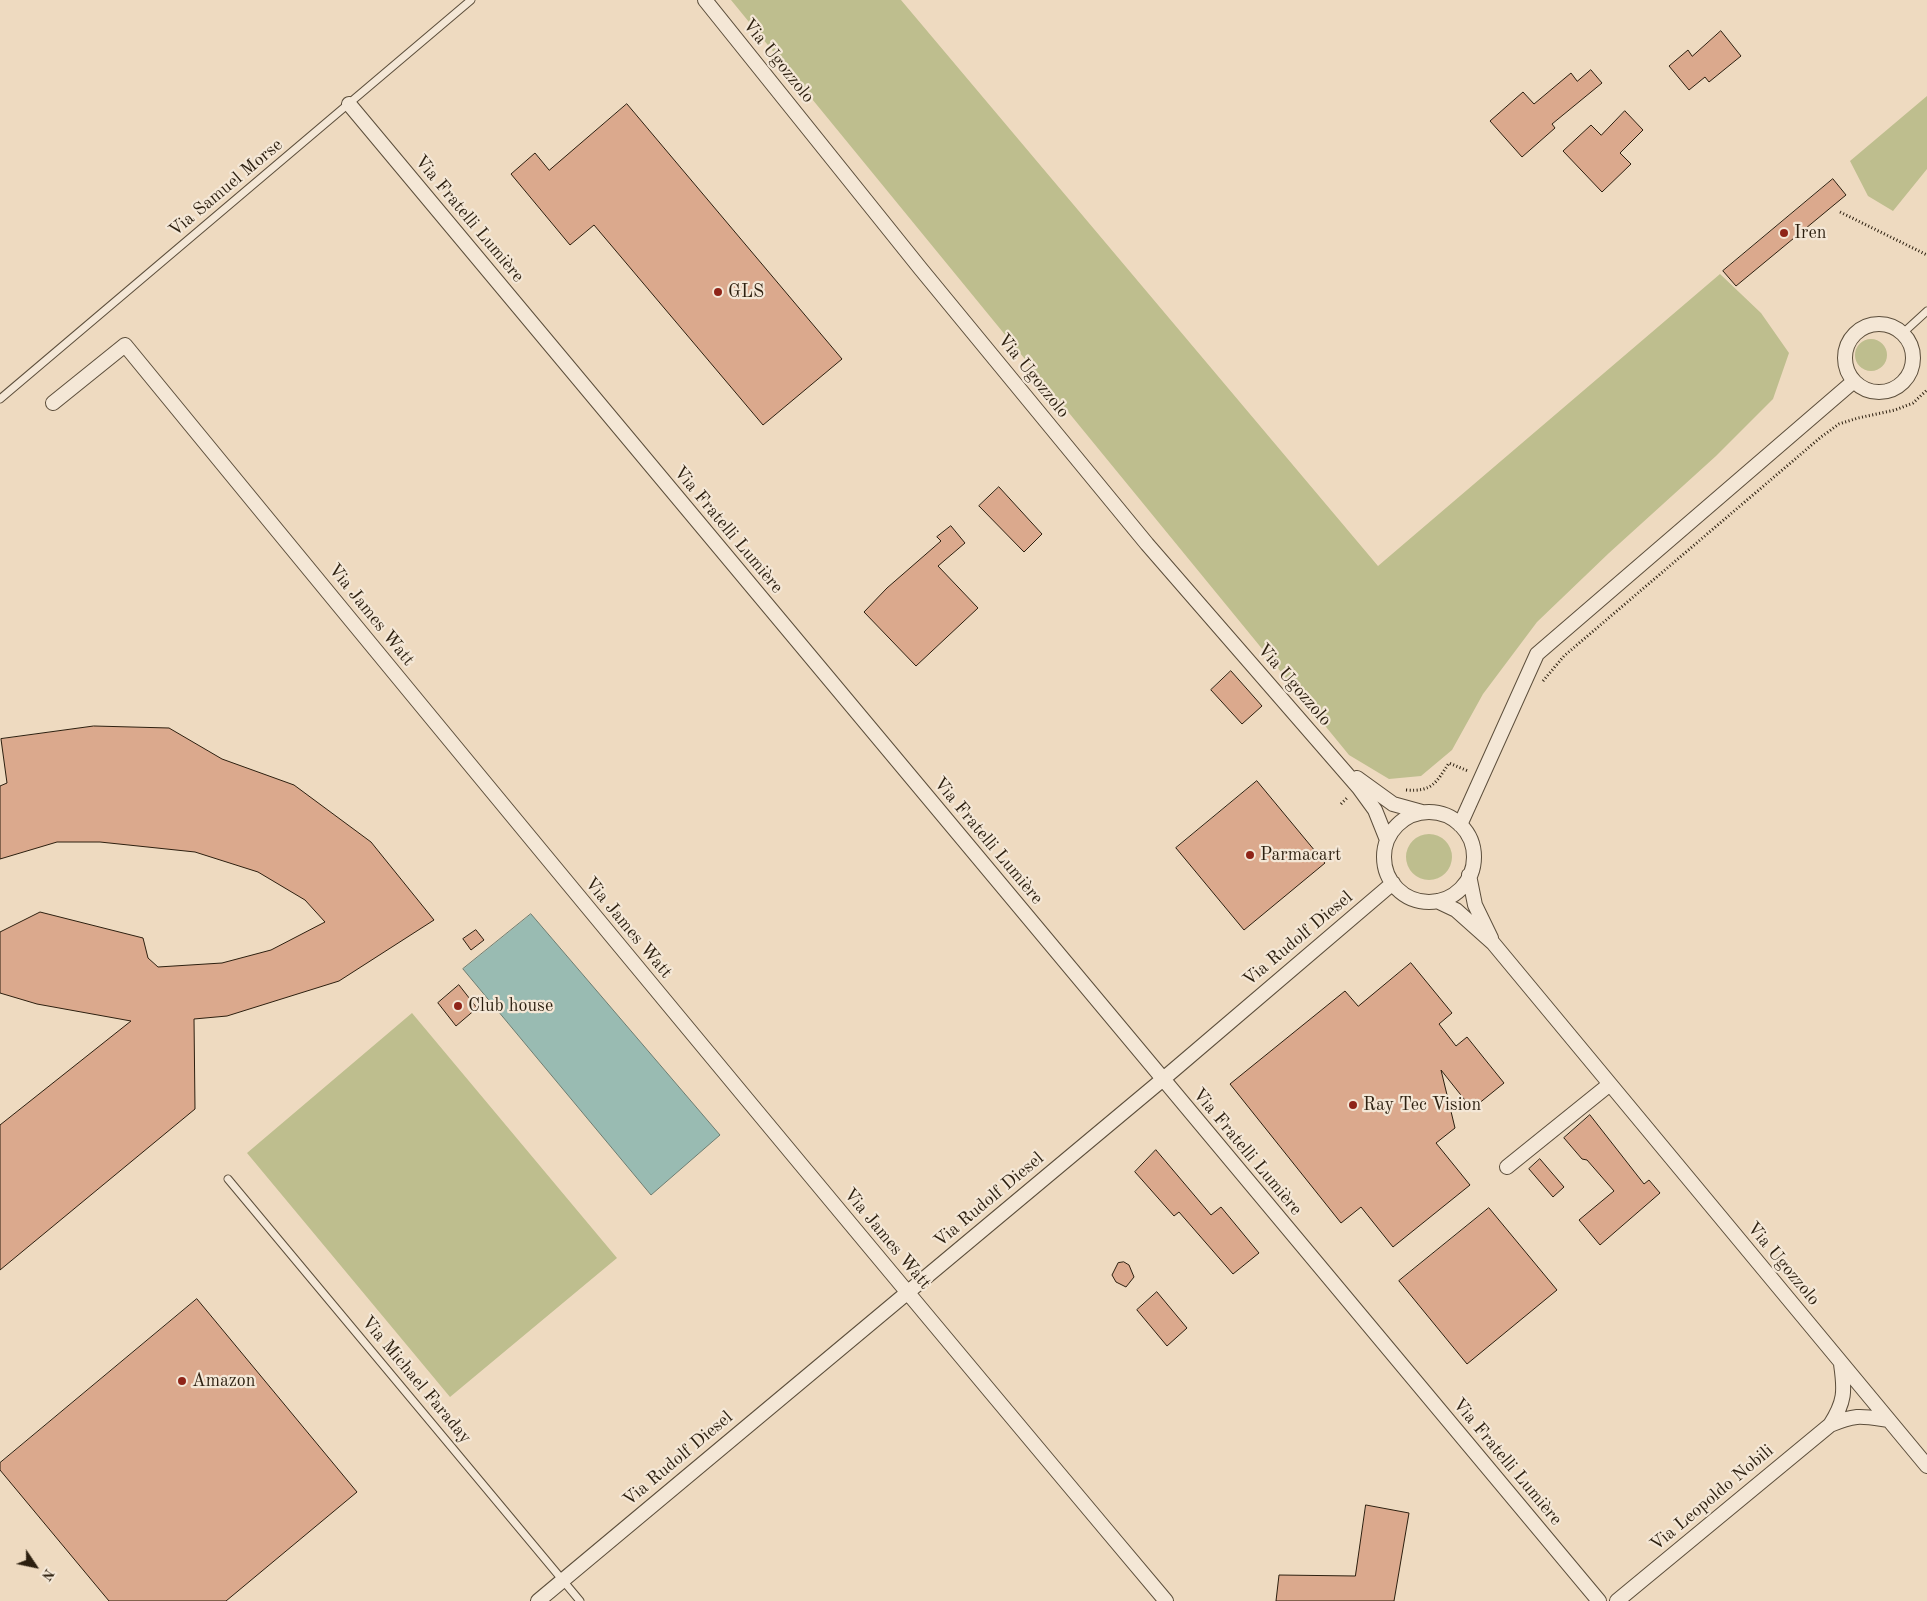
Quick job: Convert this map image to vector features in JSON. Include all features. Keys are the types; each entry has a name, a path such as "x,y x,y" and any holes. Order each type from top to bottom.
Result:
{"street":[{"name":"Via Ugozzolo","path":"705,0 920,268 1147,544 1359,788 1375,810 1387,840"},
{"name":"Via Fratelli Lumière","path":"348,104 1599,1601"},
{"path":"1882,323 1893,326 1903,333 1910,342 1913,358 1909,374 1903,382 1884,392 1873,392 1862,388 1854,382 1847,372 1844,360 1845,348 1849,340 1859,329 1870,324 1882,323"},
{"name":"Via James Watt","path":"53,403 126,345 540,851 1166,1601"},
{"path":"1460,825 1537,654 1854,382"},
{"name":"Via Ugozzolo","path":"1341,767 1393,804 1422,812"},
{"path":"1422,812 1436,812 1449,816 1460,825 1469,835 1473,849 1473,862 1469,875 1462,887 1450,896 1437,901 1425,901 1412,898 1393,883 1387,873 1384,862 1387,840 1396,827 1408,817 1422,812"},
{"name":"Via Ugozzolo","path":"1469,875 1475,905 1493,943"},
{"name":"Via Rudolf Diesel","path":"538,1601 1162,1080 1393,883"},
{"name":"Via Ugozzolo","path":"1437,901 1456,910 1493,943 1927,1466"},
{"path":"1507,1167 1610,1084"},
{"path":"1830,1425 1843,1402 1844,1382 1841,1364"},
{"path":"1830,1425 1846,1418 1861,1415 1888,1420"},
{"name":"Via Leopoldo Nobili","path":"1617,1601 1830,1425"}],"lane":[{"name":"Via Samuel Morse","path":"0,398 471,0"},
{"path":"1903,333 1927,311"},
{"name":"Via Michael Faraday","path":"228,1179 580,1601"}],"path":[{"path":"1840,212 1927,255"},
{"path":"1539,688 1564,656 1827,433 1839,424 1895,410 1913,403 1927,390"},
{"path":"1398,788 1422,791 1437,781 1449,763 1482,778"},
{"path":"1341,804 1359,788"}],"green space":[{"path":"731,0 901,0 1378,566 1720,274 1761,313 1789,353 1773,399 1716,456 1609,553 1537,622 1483,694 1452,750 1421,776 1389,779 1349,755"},
{"path":"1927,96 1927,169 1893,211 1868,196 1850,161"},
{"path":"1871,339 1882,344 1887,355 1882,366 1871,371 1860,366 1855,355 1860,344"},
{"path":"1434,834 1446,840 1451,848 1451,866 1446,874 1438,879 1424,880 1412,874 1407,866 1406,852 1412,840 1420,835"},
{"path":"412,1013 617,1258 450,1397 247,1153"}],"water":[{"path":"531,914 720,1135 651,1195 463,969"}],"building":[{"path":"1721,31 1741,56 1709,82 1705,77 1689,90 1669,66 1688,50 1692,56"},
{"path":"1591,70 1602,83 1552,124 1555,128 1522,157 1490,121 1523,92 1534,104 1571,73 1577,81"},
{"name":"GLS","path":"627,104 842,359 763,425 594,225 570,245 511,174 535,153 549,170"},
{"path":"1625,111 1643,130 1620,153 1631,164 1602,192 1563,151 1591,125 1601,135"},
{"name":"Iren","path":"1833,179 1846,195 1736,286 1723,271"},
{"path":"999,487 1042,534 1024,552 979,506"},
{"path":"951,526 965,543 938,566 978,608 916,666 864,612 887,588 941,541 937,537"},
{"path":"1231,671 1262,706 1242,724 1211,690"},
{"path":"94,726 169,728 222,759 294,785 371,842 434,920 339,981 227,1016 194,1019 195,1109 0,1270 0,1125 131,1021 37,1004 0,993 0,932 40,912 143,938 148,958 158,967 222,963 271,950 325,922 305,900 258,872 195,852 100,842 57,842 0,859 0,786 7,783 1,739"},
{"name":"Parmacart","path":"1257,781 1325,863 1244,930 1176,848"},
{"path":"476,930 484,940 471,950 463,939"},
{"name":"Ray Tec Vision","path":"1411,963 1452,1013 1439,1024 1456,1046 1467,1037 1504,1083 1472,1109 1441,1070 1455,1128 1436,1143 1470,1185 1393,1247 1361,1207 1341,1223 1230,1084 1345,991 1358,1006"},
{"name":"Club house","path":"459,985 477,1008 456,1026 438,1003"},
{"path":"1590,1115 1644,1184 1649,1180 1660,1193 1600,1245 1579,1220 1614,1191 1587,1160 1582,1159 1564,1138"},
{"path":"1156,1150 1211,1215 1221,1207 1259,1253 1233,1274 1179,1212 1174,1216 1135,1172"},
{"path":"1540,1159 1564,1187 1553,1197 1529,1169"},
{"path":"1489,1208 1557,1290 1467,1364 1399,1281"},
{"path":"1124,1262 1129,1265 1134,1277 1126,1287 1116,1282 1112,1275 1118,1263"},
{"path":"1157,1292 1187,1328 1167,1346 1137,1310"},
{"name":"Amazon","path":"197,1299 357,1492 226,1601 109,1601 0,1470 0,1463"},
{"path":"1366,1505 1409,1513 1394,1601 1276,1601 1279,1575 1355,1576"}],"place":[{"name":"Iren","path":"1784,233"},
{"name":"GLS","path":"718,292"},
{"name":"Parmacart","path":"1250,855"},
{"name":"Club house","path":"458,1006"},
{"name":"Ray Tec Vision","path":"1353,1105"},
{"name":"Amazon","path":"182,1381"}]}
